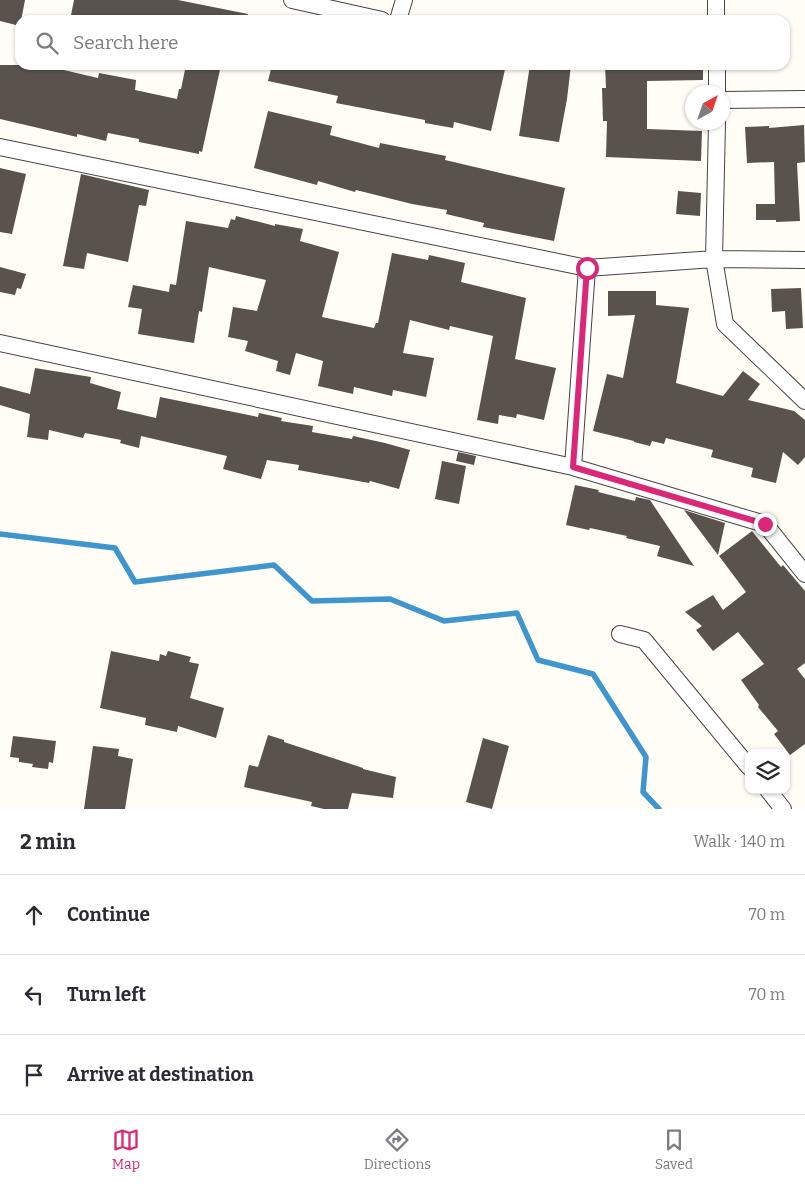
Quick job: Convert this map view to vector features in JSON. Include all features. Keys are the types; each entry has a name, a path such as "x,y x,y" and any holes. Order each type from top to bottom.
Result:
{"street":[{"path":"292,0 360,15"},
{"path":"400,15 404,0"},
{"path":"716,0 716,15"},
{"path":"717,70 717,85"},
{"path":"730,100 805,99"},
{"path":"717,130 714,259 726,324 805,401"},
{"path":"0,147 587,268 714,259 805,260"},
{"path":"573,467 587,268"},
{"path":"0,343 573,467 765,524 805,574"},
{"path":"620,634 644,640 745,762"},
{"path":"771,794 783,809"}],"building":[{"path":"0,0 25,0 22,15 15,15 15,25 0,21"},
{"path":"74,0 178,0 248,14 248,15 71,15"},
{"path":"0,65 15,65 15,70 64,70 98,78 99,73 136,80 135,90 177,99 185,70 220,70 202,152 199,151 199,154 139,142 139,139 108,133 106,141 77,134 77,137 0,119"},
{"path":"271,70 505,70 491,131 454,122 453,128 425,123 425,120 336,103 338,96 268,81"},
{"path":"529,70 570,70 559,142 519,136"},
{"path":"605,70 703,70 703,80 647,81 647,129 702,131 701,161 606,157 607,121 603,121 602,88 606,88"},
{"path":"268,111 332,126 330,135 379,148 380,143 446,156 445,160 565,188 554,241 483,227 484,223 446,214 447,210 412,204 356,190 355,192 318,181 317,185 254,168"},
{"path":"804,125 805,162 797,163 800,221 776,222 776,220 756,220 756,204 775,204 774,162 747,163 745,127 769,126 769,128"},
{"path":"0,168 26,174 12,234 0,232"},
{"path":"81,174 149,190 146,206 139,205 128,262 87,253 84,269 63,266"},
{"path":"678,191 701,193 700,216 676,214"},
{"path":"236,216 275,226 275,224 303,229 300,241 339,252 322,317 374,328 376,323 378,323 392,253 428,260 429,255 465,263 461,282 526,298 515,359 556,368 544,420 517,414 516,418 499,415 498,424 477,420 493,336 450,326 449,330 410,320 403,353 434,358 426,397 393,390 392,396 354,387 353,394 318,386 323,361 296,353 290,375 276,371 278,361 245,351 248,341 228,337 233,307 257,311 266,280 209,267 202,312 199,311 194,343 138,334 142,309 128,307 133,285 169,292 170,284 176,285 186,221 228,228 231,219 235,220"},
{"path":"0,267 26,274 21,289 17,288 15,295 0,292"},
{"path":"801,288 803,328 786,329 785,311 772,312 771,289"},
{"path":"608,291 656,291 656,305 689,308 676,383 723,396 743,371 760,384 748,400 794,411 805,420 805,457 798,465 783,452 776,483 751,477 753,468 711,457 713,450 666,438 664,444 652,441 650,446 593,431 607,374 623,378 635,315 608,316"},
{"path":"35,368 91,377 90,383 121,392 117,409 156,418 160,397 258,417 259,413 282,418 281,421 313,426 312,432 352,439 353,436 410,450 399,489 370,481 369,483 298,470 299,465 267,460 261,479 223,469 227,456 141,436 139,448 120,443 121,440 85,433 83,438 49,430 48,440 27,437 30,414 0,405 0,386 30,394"},
{"path":"458,452 476,456 474,465 456,461"},
{"path":"442,461 466,466 459,504 435,499"},
{"path":"575,485 635,501 636,497 650,500 694,566 657,556 660,546 626,538 627,536 566,525"},
{"path":"684,510 725,523 718,555"},
{"path":"752,531 781,567 783,565 805,591 805,663 797,669 805,679 805,744 790,755 790,749 785,749 774,734 778,731 758,707 759,705 741,680 764,664 738,632 713,651 696,630 702,626 685,612 713,595 723,610 746,592 719,556"},
{"path":"111,651 159,661 160,654 166,656 168,651 191,657 189,662 199,664 190,698 224,708 216,738 178,726 177,732 145,725 146,718 100,708"},
{"path":"268,735 363,769 396,777 393,798 352,793 348,809 324,809 311,806 312,802 244,787 249,765 258,767"},
{"path":"13,736 56,741 53,763 49,762 48,769 32,767 33,764 19,762 19,758 10,757"},
{"path":"483,738 509,746 492,809 466,802"},
{"path":"93,746 119,749 118,756 133,759 125,809 84,809"}],"waterway":[{"path":"0,534 115,548 135,582 274,565 312,601 390,599 444,621 517,613 538,660 593,674 646,757 643,792 659,809"}],"route":[{"path":"587,268 573,467 765,524"}]}
